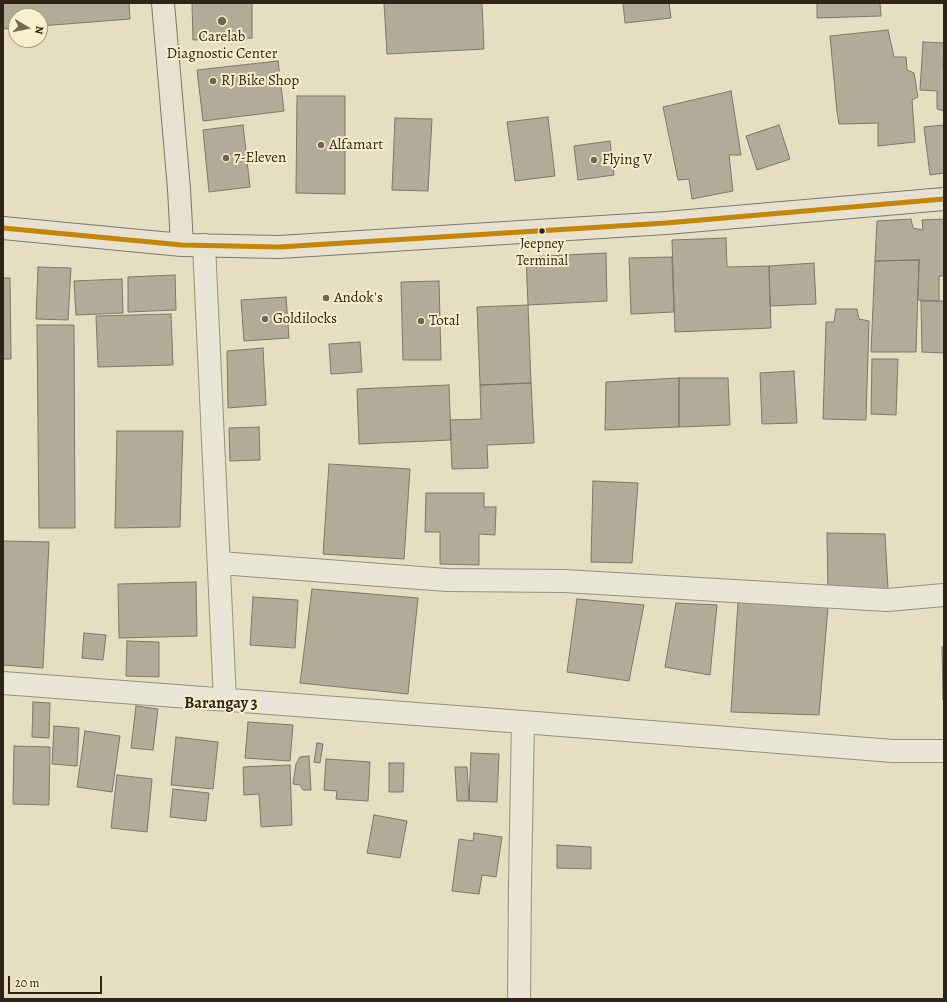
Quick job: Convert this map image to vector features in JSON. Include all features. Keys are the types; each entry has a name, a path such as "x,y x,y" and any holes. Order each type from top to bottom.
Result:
{"main road":[{"path":"163,3 179,189 182,245"},
{"path":"3,228 182,245 279,247 666,223 944,199"}],"street":[{"path":"204,245 220,563 225,700"},
{"path":"220,563 447,580 564,581 887,600 944,595"},
{"path":"3,683 893,751 944,751"},
{"path":"519,999 523,722"}],"building":[{"path":"3,3 129,3 130,19 48,25 48,8 8,8 8,29 3,29"},
{"name":"Carelab Diagnostic Center","path":"192,3 252,3 252,38 193,40"},
{"path":"384,3 482,3 484,49 387,54"},
{"path":"623,3 669,3 671,18 625,23"},
{"path":"817,3 880,3 881,16 817,18"},
{"path":"888,30 894,57 906,57 907,70 914,73 918,97 912,100 915,142 878,146 878,123 839,124 830,36"},
{"path":"923,42 944,43 944,111 937,109 937,91 920,90"},
{"path":"278,61 284,111 203,121 197,70"},
{"path":"731,91 741,155 729,155 733,191 692,199 689,179 678,180 663,107"},
{"name":"Alfamart","path":"297,96 345,96 345,194 296,193"},
{"path":"548,117 555,176 515,181 507,122"},
{"path":"395,118 432,119 428,191 392,190"},
{"name":"7-Eleven","path":"243,125 250,187 209,192 203,130"},
{"path":"779,125 790,159 757,170 746,136"},
{"path":"944,125 944,173 930,175 924,127"},
{"name":"Flying V","path":"610,141 614,175 578,180 574,146"},
{"path":"911,219 913,228 923,230 922,220 944,219 944,276 939,276 939,301 918,300 919,260 875,261 877,221"},
{"path":"726,238 727,267 769,266 771,328 675,332 672,240"},
{"path":"606,253 607,301 528,305 526,257"},
{"path":"672,257 674,312 631,314 629,258"},
{"path":"919,260 916,352 871,352 875,261"},
{"path":"814,263 816,304 770,306 769,266"},
{"path":"38,267 71,268 68,320 36,319"},
{"path":"175,275 176,310 128,312 128,277"},
{"path":"3,278 10,278 11,359 3,359"},
{"path":"122,279 123,313 76,315 74,281"},
{"name":"Total","path":"439,281 441,360 403,360 401,282"},
{"name":"Goldilocks","path":"286,297 289,338 244,341 241,300"},
{"path":"921,301 944,301 944,353 922,352"},
{"path":"528,305 531,383 480,385 477,307"},
{"path":"836,309 857,309 859,319 869,321 866,420 823,419 826,322 834,322"},
{"path":"171,314 173,365 98,367 96,316"},
{"path":"37,325 74,325 75,528 39,528"},
{"path":"360,342 362,372 331,374 329,344"},
{"path":"263,348 266,405 228,408 227,351"},
{"path":"872,359 898,359 896,415 871,414"},
{"path":"794,371 797,423 762,424 760,373"},
{"path":"679,378 728,378 730,425 679,427"},
{"path":"679,378 679,427 605,430 606,382"},
{"path":"531,383 534,443 487,445 488,468 452,469 450,420 481,419 480,385"},
{"path":"449,385 451,440 359,444 357,389"},
{"path":"259,427 260,460 230,461 229,428"},
{"path":"117,431 183,431 180,527 115,528"},
{"path":"329,464 410,469 404,559 323,554"},
{"path":"593,481 638,483 632,563 591,562"},
{"path":"426,493 484,493 484,507 496,507 495,535 479,534 479,565 440,564 440,532 425,532"},
{"path":"827,533 885,534 888,589 828,591"},
{"path":"3,541 49,542 43,668 3,665"},
{"path":"196,582 197,636 119,638 118,584"},
{"path":"312,589 418,598 408,694 300,683"},
{"path":"253,597 298,600 295,648 250,645"},
{"path":"577,599 644,605 629,681 567,672"},
{"path":"738,602 828,607 819,715 731,712"},
{"path":"676,603 717,605 710,675 665,667"},
{"path":"84,633 106,635 103,660 82,658"},
{"path":"127,641 159,642 159,677 126,676"},
{"path":"942,647 944,647 944,700 943,700"},
{"path":"33,702 50,703 49,738 32,737"},
{"path":"136,706 158,709 153,750 131,748"},
{"path":"248,722 293,725 290,761 245,758"},
{"path":"54,726 79,728 77,766 52,764"},
{"path":"85,731 120,736 112,792 77,787"},
{"path":"176,737 218,742 213,789 171,785"},
{"path":"317,743 323,744 320,763 314,762"},
{"path":"14,746 50,747 49,805 13,804"},
{"path":"471,753 499,754 497,802 469,801"},
{"path":"309,756 311,790 303,790 300,785 293,784 296,764 300,757"},
{"path":"326,759 370,762 368,801 336,799 337,791 324,790"},
{"path":"389,763 404,763 403,792 389,792"},
{"path":"290,765 292,825 261,827 259,794 244,795 243,767"},
{"path":"455,767 467,767 469,801 457,801"},
{"path":"117,775 152,779 147,832 111,828"},
{"path":"173,789 209,793 206,821 170,817"},
{"path":"374,815 407,821 400,858 367,853"},
{"path":"474,833 502,837 496,877 482,875 479,894 452,891 459,839 473,841"},
{"path":"557,845 591,847 591,869 557,868"}],"transit line":[{"path":"3,228 182,245 279,247 666,223 944,199"}],"place":[{"name":"Carelab Diagnostic Center","path":"222,21"},
{"name":"RJ Bike Shop","path":"213,81"},
{"name":"Alfamart","path":"321,145"},
{"name":"7-Eleven","path":"226,158"},
{"name":"Flying V","path":"594,160"},
{"name":"Jeepney Terminal","path":"542,231"},
{"name":"Andok's","path":"326,298"},
{"name":"Goldilocks","path":"265,319"},
{"name":"Total","path":"421,321"}],"district":[{"name":"Barangay 3","path":"221,704"}]}
